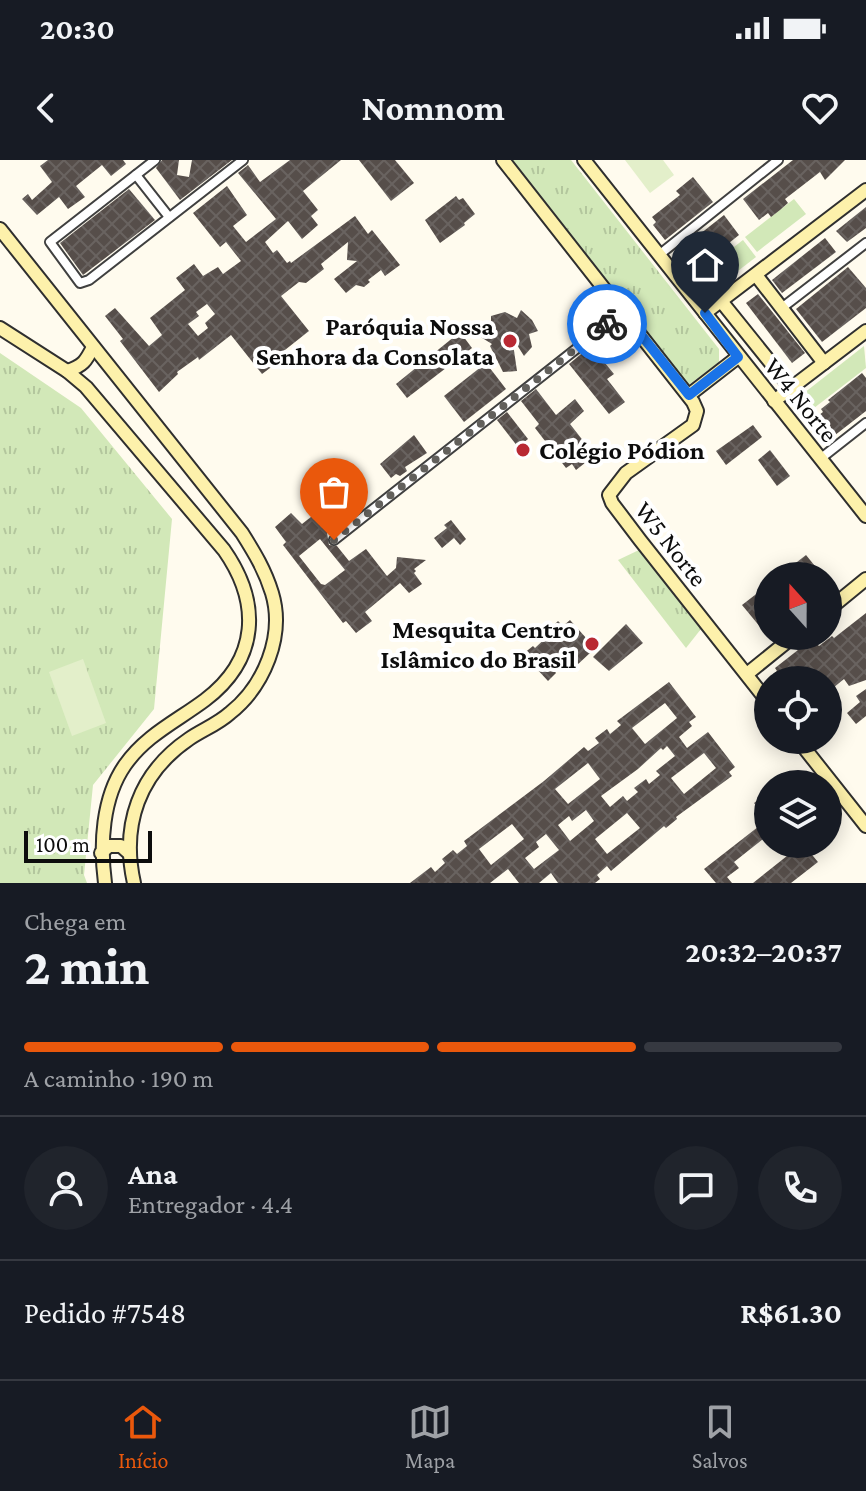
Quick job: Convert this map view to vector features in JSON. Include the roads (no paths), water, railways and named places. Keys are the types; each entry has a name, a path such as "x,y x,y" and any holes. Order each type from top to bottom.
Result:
{"street":[{"path":"155,160 51,240 50,245 82,283 243,160"},
{"path":"503,160 689,395 738,357"},
{"name":"W4 Norte","path":"584,160 866,516"},
{"path":"659,255 778,160"},
{"path":"136,175 169,217"},
{"path":"705,313 866,190"},
{"path":"0,229 242,533 261,563 273,596 275,627 270,657 260,678 246,698 229,714 188,739 156,768 141,789 130,830 134,883"},
{"path":"783,307 866,243"},
{"path":"756,275 824,363"},
{"path":"721,301 791,388"},
{"path":"334,540 623,312"},
{"path":"0,328 67,371 86,387 126,432 224,550 241,579 251,621 246,645 224,684 145,742 124,766 110,795 101,853 105,883"},
{"path":"774,401 866,331"},
{"path":"67,371 81,367 93,347"},
{"name":"W5 Norte","path":"689,395 697,411 693,425 626,473 609,495 640,540 754,683"},
{"path":"820,459 866,423"},
{"path":"842,599 866,579"},
{"path":"747,674 777,650"},
{"path":"809,754 866,826"},
{"path":"105,829 109,834 121,836 130,830"},
{"path":"101,853 109,846 121,846 130,854"}],"place":[{"name":"Paróquia Nossa Senhora da Consolata","path":"510,341"},
{"name":"Colégio Pódion","path":"523,450"},
{"name":"Mesquita Centro Islâmico do Brasil","path":"592,644"}]}
